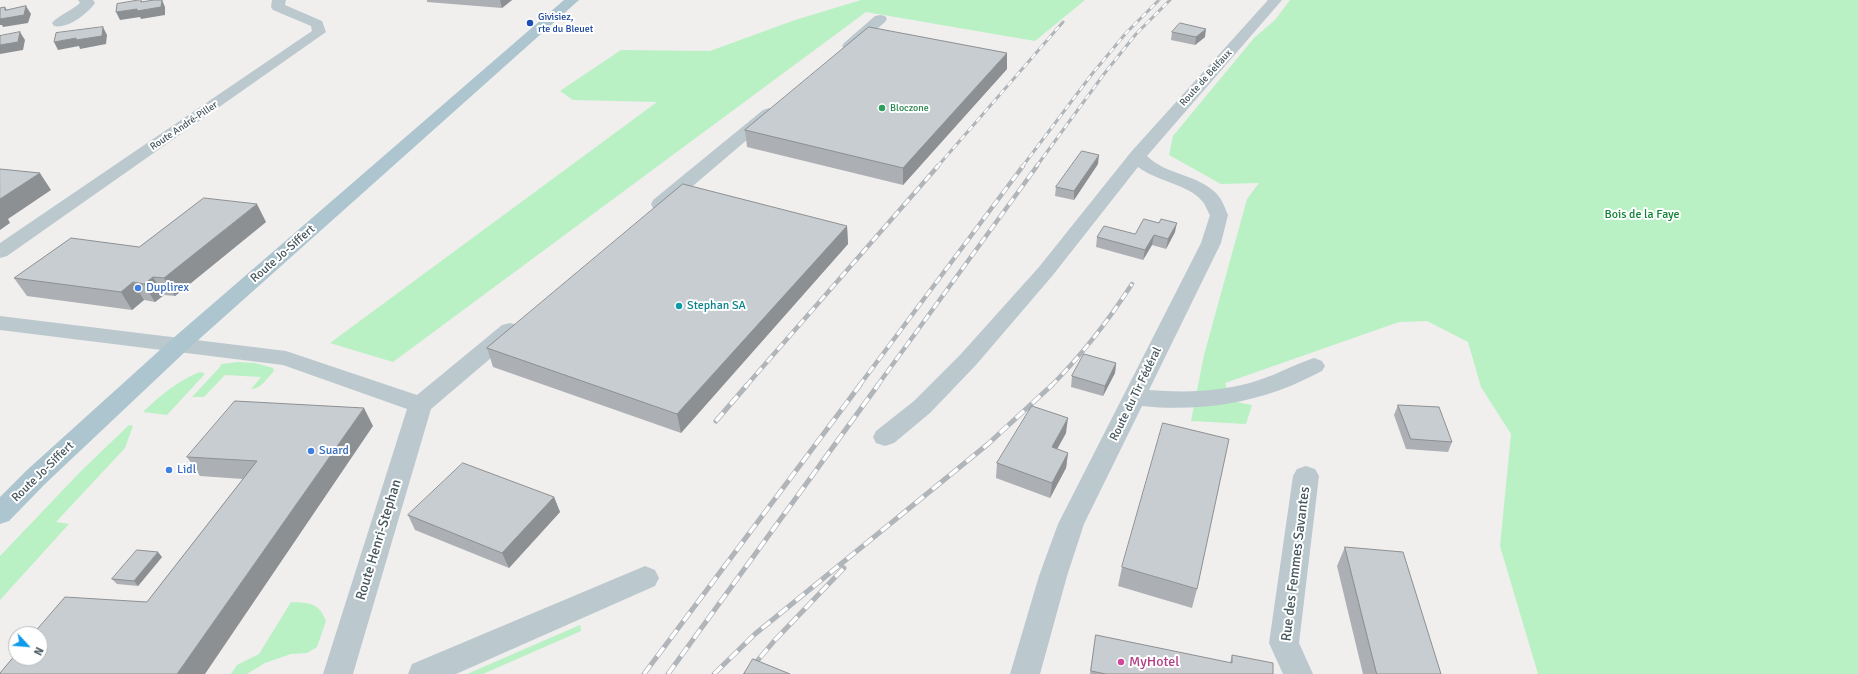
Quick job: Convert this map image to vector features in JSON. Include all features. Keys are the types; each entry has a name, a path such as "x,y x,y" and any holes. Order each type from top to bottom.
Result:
{"main road":[{"name":"Route Jo-Siffert","path":"0,514 36,477 179,345 572,0"}],"street":[{"path":"59,23 77,13 88,3 85,0"},
{"name":"Route André-Piller","path":"0,252 320,32 317,24 278,7 279,0"},
{"name":"Route de Belfaux","path":"885,437 922,407 968,360 1046,271 1138,156 1275,0"},
{"path":"833,59 880,19"},
{"path":"647,215 780,104"},
{"name":"Route du Tir Fédéral","path":"1025,674 1053,576 1071,524 1211,243 1219,215 1210,197 1190,186 1152,170 1138,156"},
{"path":"0,323 286,358 420,405 524,318"},
{"path":"1134,397 1181,401 1222,397 1257,389 1314,366"},
{"name":"Route Henri-Stephan","path":"338,674 420,405"},
{"name":"Rue des Femmes Savantes","path":"1298,674 1284,643 1306,476"},
{"path":"423,674 645,578"}],"green space":[{"path":"861,0 1085,0 1035,41 866,12 393,362 330,343 657,102 573,100 560,91 621,50 710,51 795,20"},
{"name":"Bois de la Faye","path":"1290,0 1858,0 1858,674 1538,674 1500,546 1511,434 1481,387 1468,342 1427,321 1399,322 1225,383 1231,401 1252,405 1246,424 1191,421 1204,355 1247,199 1259,183 1221,184 1169,155 1173,136 1254,38 1275,20"},
{"path":"238,362 255,363 273,368 274,371 261,385 255,389 251,389 261,377 225,375 204,397 192,397 220,367 221,364"},
{"path":"200,372 204,373 204,375 167,415 143,412 170,389"},
{"path":"129,425 133,426 125,448 56,522 69,524 0,600 0,556 82,470"},
{"path":"291,602 308,603 313,605 320,610 323,615 326,621 317,647 307,653 291,654 265,663 247,674 231,674 237,665 259,654"},
{"path":"580,625 581,631 483,674 467,674"}],"building":[{"path":"141,0 141,2 162,0 161,7 137,11 137,9 116,12 117,4"},
{"path":"26,6 24,15 0,19 0,8 5,7 5,10"},
{"path":"1180,23 1206,29 1196,37 1172,32"},
{"path":"103,27 102,36 76,40 76,38 54,42 56,33"},
{"name":"Bloczone","path":"869,27 1007,53 903,168 745,130"},
{"path":"20,32 18,42 0,45 0,36"},
{"path":"1082,151 1099,155 1074,191 1056,187"},
{"path":"0,169 40,173 0,199"},
{"name":"Stephan SA","path":"683,184 847,226 677,414 487,348"},
{"path":"204,198 257,204 164,278 153,277 144,284 133,282 121,292 14,278 71,238 139,247"},
{"path":"1144,219 1159,223 1161,219 1177,223 1168,239 1154,235 1145,250 1097,237 1104,226 1135,234"},
{"path":"1084,354 1116,363 1105,386 1072,376"},
{"path":"235,401 364,408 177,674 0,674 8,664 8,666 48,666 48,626 40,626 65,597 147,602 257,461 187,457"},
{"path":"1398,405 1439,407 1452,442 1411,439"},
{"path":"1032,406 1068,418 1052,447 1068,453 1052,483 997,463"},
{"path":"1163,423 1229,439 1197,589 1122,567"},
{"path":"463,463 554,497 502,553 408,515"},
{"path":"1345,547 1403,552 1441,674 1377,674"},
{"path":"137,550 158,552 134,581 112,579"},
{"path":"1096,635 1232,663 1232,655 1273,663 1273,674 1106,674 1091,671"},
{"path":"753,659 790,674 744,674"}],"railway":[{"path":"1022,167 1092,74 1126,33 1159,0"},
{"path":"1036,167 1104,74 1136,34 1170,0"},
{"path":"937,167 1063,22"},
{"path":"746,386 938,166"},
{"path":"859,386 1023,166"},
{"path":"877,386 1037,166"},
{"path":"1051,385 1094,337 1132,284"},
{"path":"716,421 747,385"},
{"path":"644,674 860,385"},
{"path":"668,674 878,385"},
{"path":"714,674 755,634 988,444 1051,385"},
{"path":"746,674 775,640 844,568"}],"place":[{"name":"Givisiez, rte du Bleuet","path":"530,23"},
{"name":"Bloczone","path":"882,108"},
{"name":"Duplirex","path":"138,288"},
{"name":"Stephan SA","path":"679,306"},
{"name":"Suard","path":"311,451"},
{"name":"Lidl","path":"169,470"},
{"name":"MyHotel","path":"1121,662"}]}
